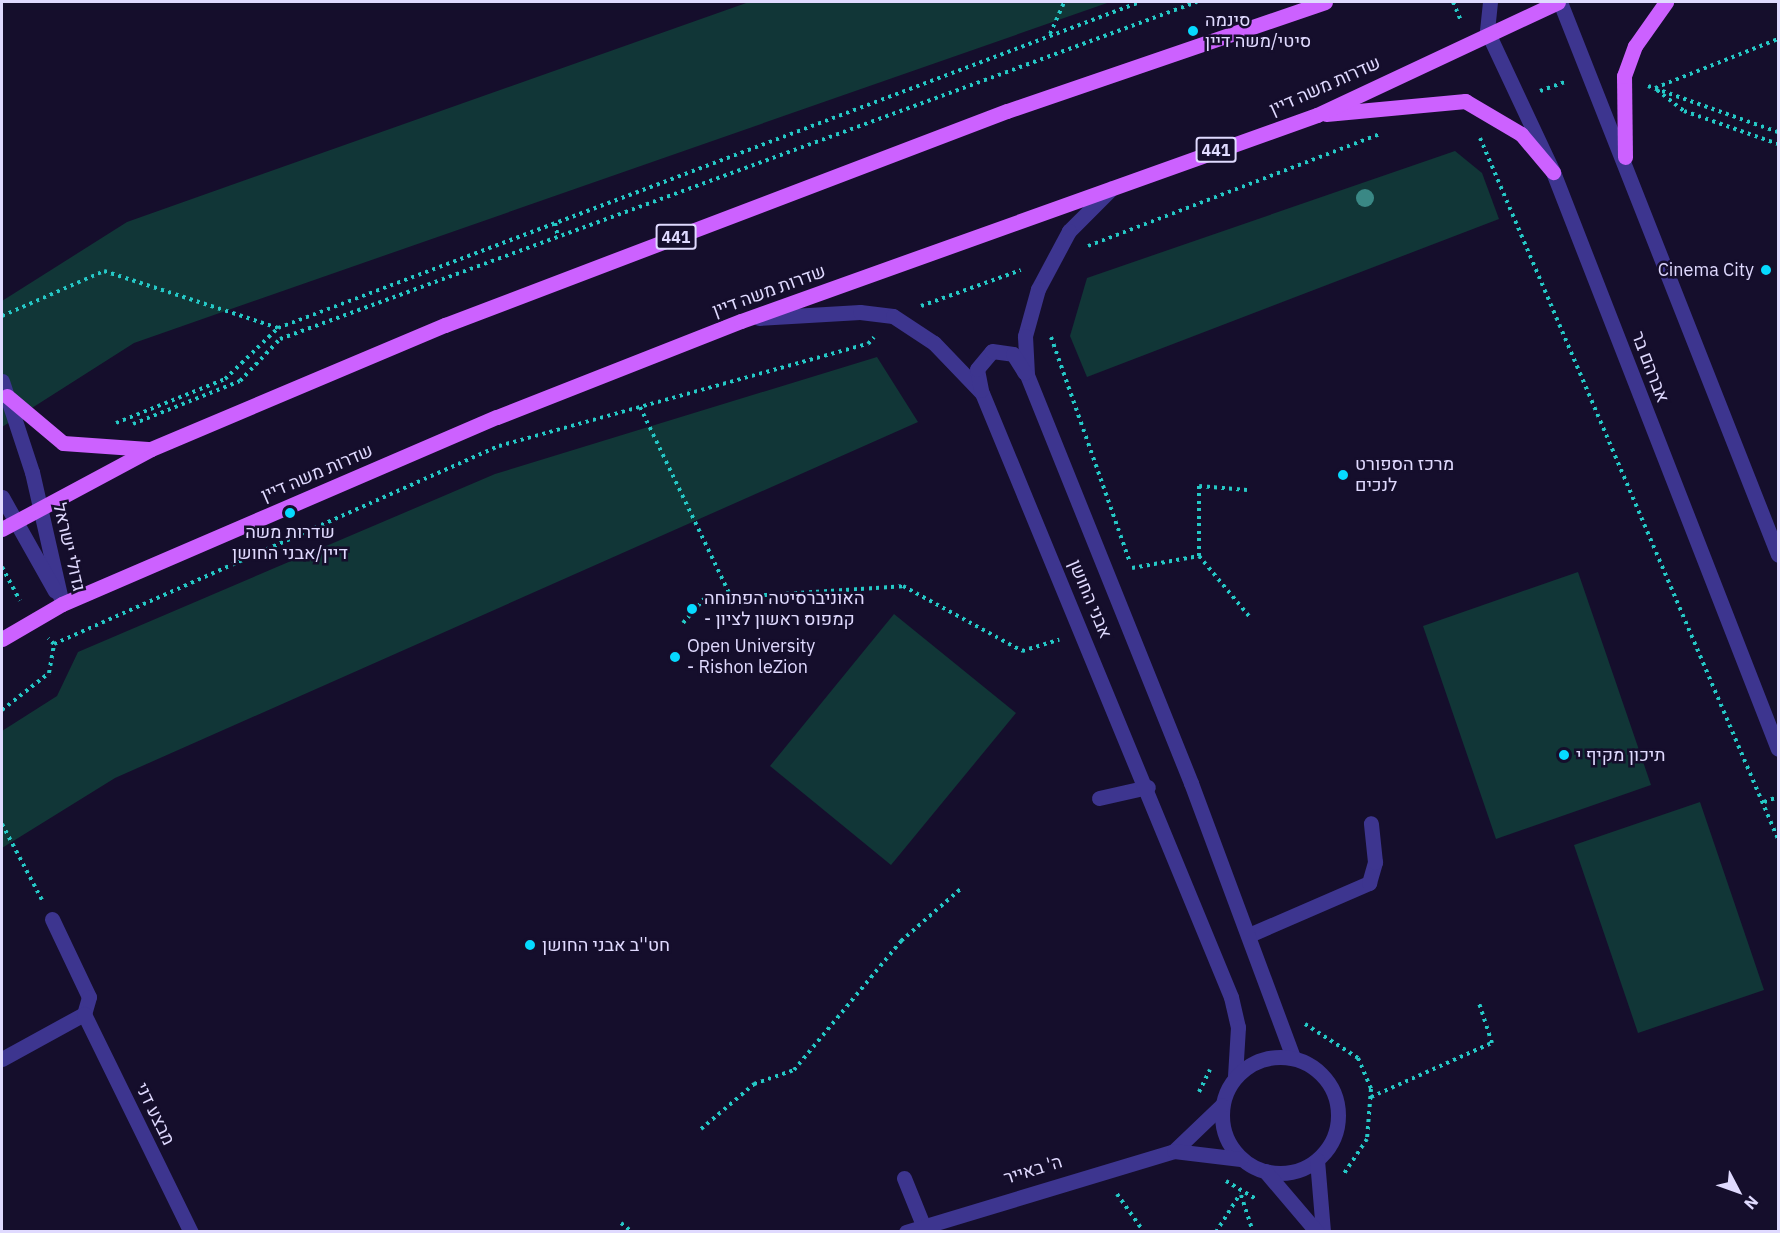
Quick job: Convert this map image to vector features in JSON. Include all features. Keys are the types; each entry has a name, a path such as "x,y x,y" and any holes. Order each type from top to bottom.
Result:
{"main road":[{"name":"441","path":"8,526 40,506 151,449 444,326 1007,111 1325,2"},
{"name":"שדרות משה דיין","path":"2,639 62,604 497,417 741,321 1115,185 1317,115 1487,31 1559,2"},
{"path":"1625,157 1624,76 1635,46 1666,2"},
{"path":"1317,115 1465,101 1521,134 1553,172"},
{"path":"7,396 63,443 151,449"}],"street":[{"path":"1487,31 1490,2"},
{"path":"1559,2 1625,157 1779,555"},
{"name":"אברהם בר","path":"1487,31 1553,172 1779,749"},
{"name":"אבני החושן","path":"1115,185 1069,231 1038,289 1025,336 1027,375 1250,935 1293,1058"},
{"name":"אבני החושן","path":"741,321 814,313 893,316 934,343 982,393 1148,787 1231,997 1238,1026 1235,1076"},
{"path":"982,393 977,369 993,351 1013,354 1027,375"},
{"name":"גדולי ישראל","path":"2,381 40,506 62,604"},
{"name":"גדולי ישראל","path":"2,497 8,526 62,604"},
{"path":"1099,798 1148,787"},
{"path":"1250,935 1369,883 1375,862 1371,823"},
{"name":"מבצע דני","path":"52,919 89,997 84,1014 192,1232"},
{"path":"2,1059 84,1014"},
{"path":"1317,1232 1294,1200 1264,1172 1241,1159 1225,1136 1222,1105 1235,1076 1262,1059 1293,1058 1318,1071 1334,1093 1336,1129 1317,1160 1323,1232"},
{"name":"ה' באייר","path":"1174,1151 1222,1105"},
{"name":"ה' באייר","path":"906,1232 922,1225 1174,1151 1241,1159"},
{"path":"1264,1172 1283,1174 1317,1160"},
{"path":"904,1178 922,1225"}],"path":[{"path":"1050,35 1064,2"},
{"path":"110,426 225,378 278,328 1140,2"},
{"path":"112,432 240,381 279,339 1197,2"},
{"path":"1654,88 1779,39"},
{"path":"1624,76 1779,132"},
{"path":"1654,88 1684,111 1779,144"},
{"path":"1465,101 1779,839"},
{"path":"555,223 558,237"},
{"path":"2,316 104,271 278,328"},
{"path":"320,313 325,323"},
{"path":"1053,328 1051,338 1136,579"},
{"path":"640,407 731,597"},
{"path":"1247,490 1199,486 1199,556 1249,616"},
{"path":"1132,568 1199,556"},
{"path":"2,567 31,621 54,644 49,673 2,710"},
{"path":"683,623 704,599 903,586 1022,651 1063,639"},
{"path":"1764,802 1779,797"},
{"path":"2,824 52,919"},
{"path":"700,1129 754,1084 794,1070 901,941 963,887"},
{"path":"1370,1097 1492,1043 1479,1003"},
{"path":"1280,1024 1297,1021 1324,1032 1358,1058 1370,1097 1367,1139 1343,1175 1319,1188"},
{"path":"1223,1178 1240,1194 1267,1203 1294,1200"},
{"path":"1106,1196 1126,1190"},
{"path":"1117,1194 1144,1232"},
{"path":"1216,1232 1240,1194"},
{"path":"1240,1194 1253,1232"},
{"path":"621,1223 629,1231"}],"green space":[{"path":"749,2 1110,2 134,343 2,427 2,301 127,222"},
{"path":"1455,151 1482,173 1499,219 1087,377 1070,336 1087,278"},
{"path":"877,357 918,422 115,778 2,848 2,731 57,696 78,652 495,474"},
{"path":"1578,572 1651,785 1496,839 1423,626"},
{"path":"894,614 1016,713 891,865 770,766"},
{"path":"1700,802 1764,990 1638,1033 1574,845"}],"place":[{"name":"סינמה סיטי/משה דיין","path":"1193,31"},
{"name":"Cinema City","path":"1766,270"},
{"name":"מרכז הספורט לנכים","path":"1343,475"},
{"name":"שדרות משה דיין/אבני החושן","path":"290,513"},
{"name":"האוניברסיטה הפתוחה - קמפוס ראשון לציון","path":"692,609"},
{"name":"Open University - Rishon leZion","path":"675,657"},
{"name":"תיכון מקיף י","path":"1564,755"},
{"name":"חט''ב אבני החושן","path":"530,945"}]}
